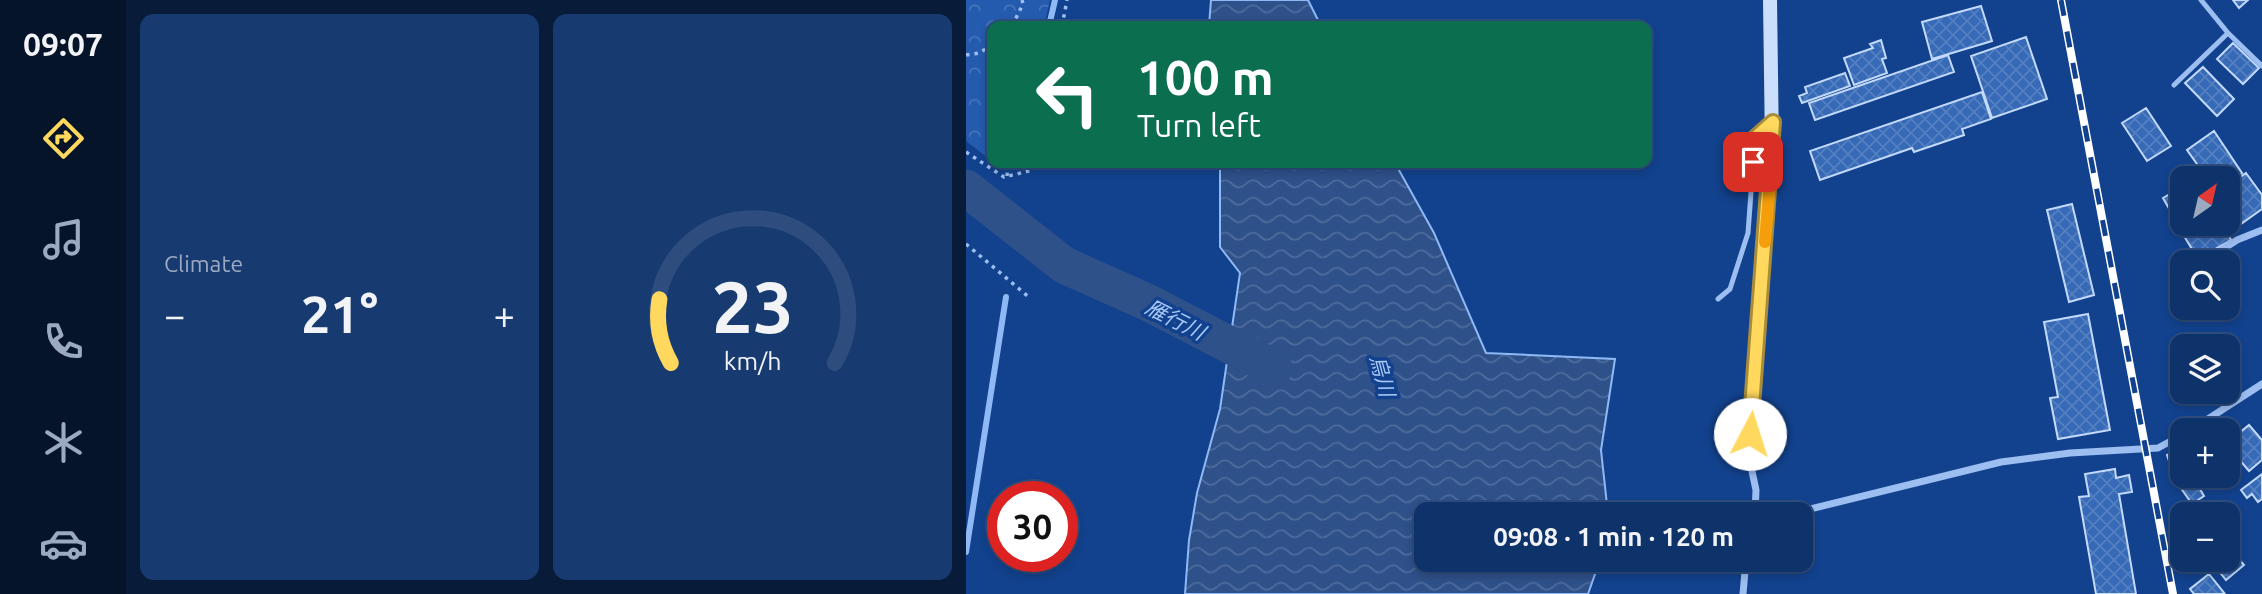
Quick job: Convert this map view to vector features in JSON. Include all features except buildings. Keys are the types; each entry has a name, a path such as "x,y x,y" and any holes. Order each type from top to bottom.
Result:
{"street":[{"path":"1756,502 1750,462 1773,122 1770,0"},
{"path":"2222,250 2237,240 2262,230"},
{"path":"2210,418 2262,384"},
{"path":"1813,508 2001,462 2070,453 2158,448 2170,442"},
{"path":"1743,594 1745,572"}],"lane":[{"path":"2201,0 2228,33 2262,66"},
{"path":"2174,85 2228,33"},
{"path":"1718,299 1730,289 1748,233 1755,138 1773,122"}],"path":[{"path":"1015,21 1023,5 1022,0"},
{"path":"1063,21 1067,0"},
{"path":"966,55 979,53 987,48"},
{"path":"966,152 987,166"},
{"path":"990,168 1004,177 1034,168"},
{"path":"1007,176 1008,168"},
{"path":"966,244 1030,298"}],"green space":[{"path":"966,0 1050,0 1045,21 987,21 987,157 966,141"}],"water":[{"path":"1211,0 1308,0 1318,21 1209,21"},
{"name":"烏川","path":"1220,168 1398,168 1434,233 1486,353 1615,359 1601,450 1607,502 1414,502 1414,572 1596,572 1588,594 1185,594 1189,540 1197,493 1220,409 1240,273 1220,247"}],"waterway":[{"path":"1050,21 1055,0"},
{"name":"雁行川","path":"966,188 1064,265 1149,303 1274,368"},
{"path":"966,552 1006,297"}],"railway":[{"path":"2061,0 2173,594"}],"slow traffic":[{"path":"1765,242 1771,170"}],"route":[{"path":"1750,434 1773,122 1755,138 1753,162"}]}
